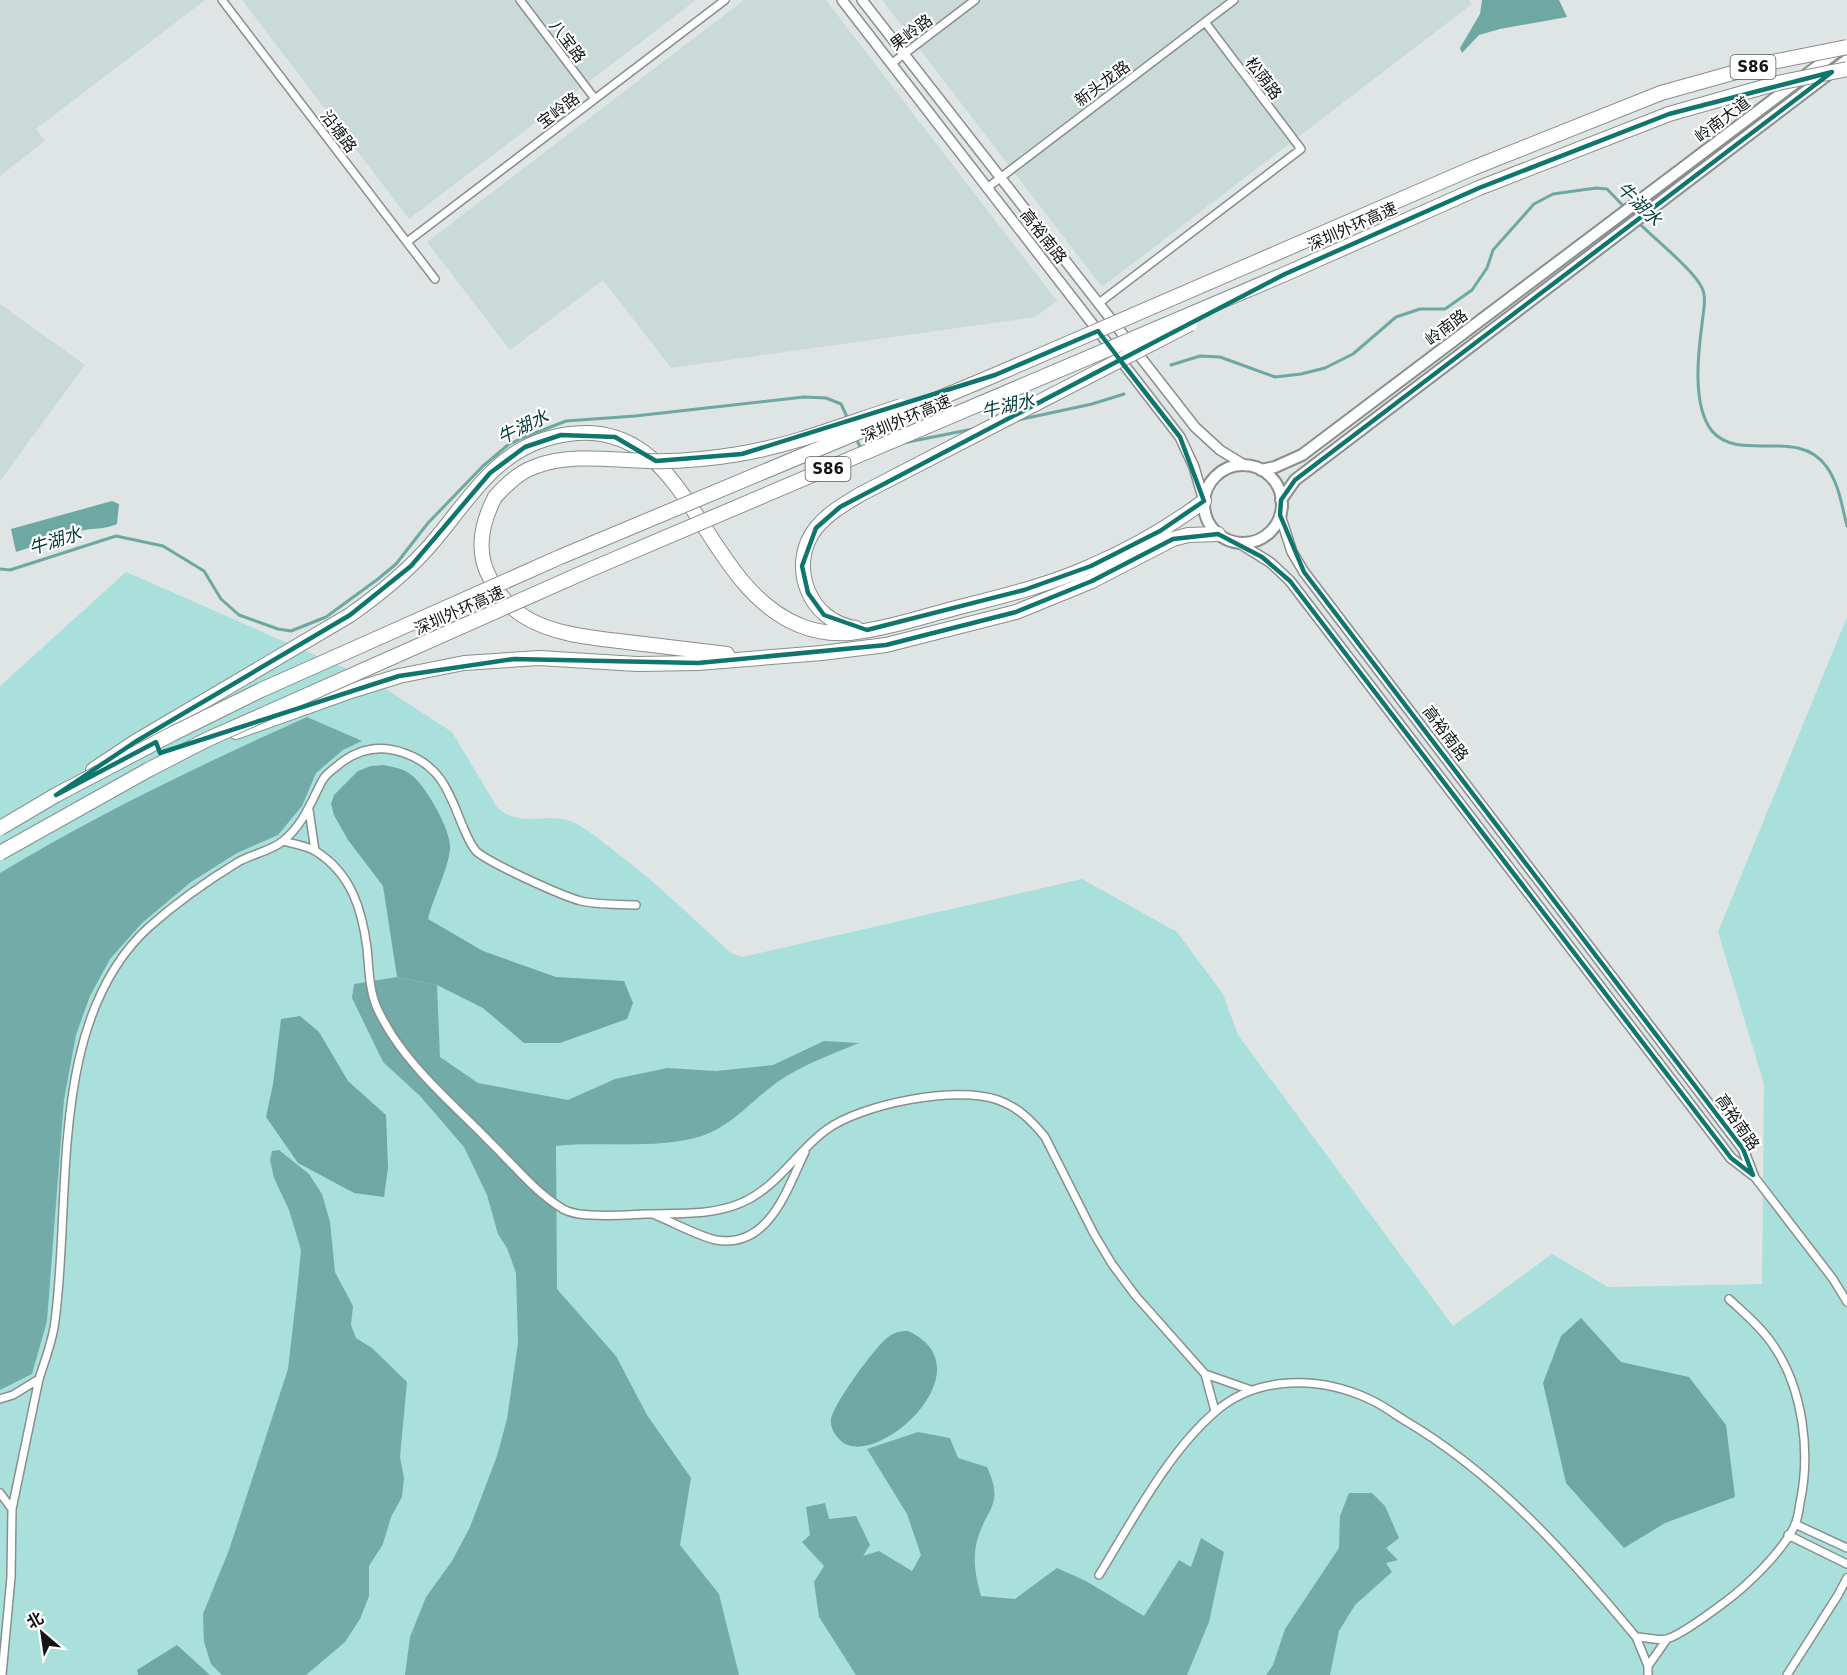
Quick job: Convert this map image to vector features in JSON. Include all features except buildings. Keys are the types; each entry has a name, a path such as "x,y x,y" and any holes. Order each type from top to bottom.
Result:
{"highway":[{"name":"深圳外环高速","path":"0,828 56,795 182,729 325,662 582,548 994,375 1473,168 1661,93 1772,62 1847,45"},
{"name":"深圳外环高速","path":"0,853 206,740 589,570 1286,274 1479,189 1669,114 1778,83 1847,69"},
{"path":"867,630 837,623 824,615 808,593 803,578 802,566 807,546 816,528 840,507 1286,274"},
{"path":"756,658 596,638 559,631 526,618 498,592 486,572 482,558 482,528 495,497 521,473 551,462 583,459 677,461 742,454 786,443 994,375"},
{"path":"56,795 135,742 316,636 373,598 418,558 474,490 509,457 534,444 561,435 579,433 615,437 633,445 654,460 670,476 732,570 765,606 800,626 817,631 837,633 867,630 1055,580 1122,552 1171,524 1204,501"},
{"path":"206,740 262,724 399,676 464,663 539,658 668,664 822,653 886,645 1005,615 1050,599 1092,581 1173,539 1188,535 1218,534"}],"main road":[{"name":"岭南大道","path":"1644,197 1847,45"},
{"name":"岭南大道","path":"1652,209 1847,60"},
{"name":"岭南路","path":"1261,470 1275,467 1302,455 1644,197"},
{"name":"岭南路","path":"1281,500 1295,480 1652,209"},
{"path":"1246,466 1261,470 1277,486 1281,500 1280,515 1273,529 1267,534 1254,541 1231,542 1212,529 1205,516 1204,501 1208,486 1218,475 1231,467 1246,466"}],"street":[{"name":"沿塘路","path":"222,0 435,279"},
{"name":"八宝路","path":"520,0 595,99"},
{"name":"宝岭路","path":"407,242 725,0"},
{"name":"高裕南路","path":"842,0 1180,438 1190,457 1204,501"},
{"name":"高裕南路","path":"862,0 1195,427 1220,450 1246,466"},
{"name":"果岭路","path":"891,64 975,0"},
{"name":"新头龙路","path":"987,188 1234,0"},
{"name":"松荫路","path":"1100,303 1301,149 1205,22"},
{"name":"高裕南路","path":"1280,515 1292,552 1304,572 1743,1149 1753,1175"},
{"name":"高裕南路","path":"1239,543 1270,563 1290,581 1731,1158 1753,1175"},
{"path":"2,1675 11,1577 12,1509 39,1379 55,1323 72,1101 84,1038 98,1000 117,964 148,928 195,889 241,860 283,841 309,810 323,778 348,757 364,749 385,748 405,753 439,774 468,839 477,852 557,892 583,902 636,905"},
{"path":"309,810 315,851"},
{"path":"283,841 315,851 340,871 350,885 362,924 370,982 377,1007 393,1036 420,1070 540,1192 562,1209 577,1214 606,1216 708,1212 744,1202 776,1181 808,1144 827,1129 848,1117 894,1102 968,1094 983,1095 1012,1106 1036,1125 1045,1137 1094,1234 1122,1278 1149,1312 1205,1374 1215,1411"},
{"path":"652,1214 714,1239 733,1239 751,1234 766,1224 778,1209 808,1144"},
{"path":"1753,1175 1833,1279 1847,1302"},
{"path":"1647,1666 1667,1639 1704,1617 1742,1589 1773,1557 1795,1524 1804,1486 1806,1449 1800,1410 1786,1366 1773,1344 1729,1299"},
{"path":"1205,1374 1251,1390"},
{"path":"0,1399 13,1395 39,1379"},
{"path":"1099,1575 1171,1461 1215,1411 1251,1390 1279,1383 1311,1382 1369,1398 1437,1439 1526,1513 1636,1636 1648,1675"},
{"path":"0,1493 12,1509"},
{"path":"1795,1524 1847,1548"},
{"path":"1788,1535 1847,1564"},
{"path":"1787,1675 1847,1578"},
{"path":"1636,1636 1667,1639"}],"highlighted area":[{"path":"1832,72 1295,480 1281,500 1280,515 1304,572 1743,1149 1753,1175 1731,1158 1290,581 1262,557 1218,534 1173,539 1092,581 1016,612 886,645 698,663 514,659 399,676 160,753 156,742 56,795 135,742 350,615 411,566 490,473 525,447 561,435 615,437 656,461 742,454 995,375 1098,331 1120,360 1285,274 1479,188 1669,114","holes":["1120,360 1180,437 1204,501 1160,531 1091,566 1024,590 867,630 824,615 808,593 802,566 816,528 840,507"]}],"shaded area":[{"path":"0,0 205,0 36,129 45,141 0,176"},
{"path":"242,0 696,0 409,219"},
{"path":"744,0 826,0 1057,301 1035,317 671,368 603,280 510,350 427,242"},
{"path":"882,0 1469,0 1472,4 1102,287"},
{"path":"1482,0 1559,0 1567,17 1479,35 1462,53 1460,48 1480,14"},
{"path":"0,304 85,365 0,481"},
{"path":"112,501 119,504 117,524 67,534 16,552 11,529"},
{"path":"126,572 372,680 452,732 497,807 506,814 525,819 556,818 580,826 644,874 731,953 742,957 1082,879 1177,932 1223,994 1238,1035 1453,1326 1552,1254 1608,1287 1762,1284 1764,1084 1718,932 1847,617 1847,1675 0,1675 0,686"},
{"path":"307,717 362,741 343,750 316,773 302,806 278,835 237,853 191,882 142,923 110,959 90,996 76,1035 64,1100 47,1321 32,1374 0,1390 0,873 151,790"},
{"path":"384,765 404,770 416,779 436,808 447,831 449,857 428,919 483,951 556,977 624,981 633,1003 627,1019 560,1043 524,1043 483,1008 437,985 397,977 383,886 348,840 334,815 331,804 334,795 358,771 371,766"},
{"path":"397,977 437,985 440,1057 478,1083 568,1100 615,1079 667,1068 716,1071 773,1065 824,1041 859,1043 796,1071 776,1083 732,1120 702,1136 666,1143 556,1146 557,1289 616,1356 647,1415 691,1478 680,1545 719,1594 739,1675 405,1675 410,1637 426,1597 452,1561 470,1527 497,1456 507,1419 518,1343 516,1273 507,1248 498,1234 487,1195 464,1147 420,1096 383,1062 352,998 354,984"},
{"path":"300,1016 319,1032 348,1081 386,1115 388,1168 384,1197 354,1193 298,1163 266,1117 273,1084 281,1019"},
{"path":"279,1150 309,1174 322,1194 330,1222 335,1272 353,1306 351,1325 356,1338 372,1348 407,1382 400,1457 404,1478 402,1497 391,1517 383,1544 369,1566 369,1596 360,1619 345,1642 306,1675 222,1675 211,1664 204,1642 203,1614 229,1550 288,1369 297,1291 301,1250 289,1210 274,1178 270,1160 272,1151"},
{"path":"1581,1318 1621,1362 1689,1377 1726,1425 1735,1497 1665,1523 1624,1548 1566,1483 1543,1383 1561,1336"},
{"path":"908,1331 930,1348 937,1369 932,1391 918,1412 898,1430 876,1443 856,1447 840,1440 833,1431 831,1420 846,1390 881,1344 895,1333"},
{"path":"918,1432 950,1438 958,1458 987,1467 992,1480 994,1499 977,1541 975,1555 976,1576 981,1596 1015,1599 1057,1568 1086,1581 1144,1616 1179,1560 1191,1567 1201,1538 1224,1552 1209,1622 1187,1675 856,1675 819,1617 814,1582 824,1566 802,1542 810,1535 806,1507 825,1503 829,1519 856,1516 870,1545 863,1556 879,1551 912,1571 921,1555 907,1514 867,1449"},
{"path":"1349,1493 1372,1493 1385,1506 1399,1538 1386,1548 1398,1560 1386,1563 1392,1572 1355,1605 1339,1631 1330,1675 1266,1675 1273,1665 1285,1629 1339,1548 1340,1516"},
{"path":"177,1645 210,1675 138,1675 137,1670"}],"waterway":[{"name":"牛湖水","path":"1171,365 1200,356 1220,357 1275,377 1325,368 1353,354 1396,317 1420,309 1445,309 1472,290 1487,268 1493,250 1534,204 1553,194 1596,188 1607,189 1634,217"},
{"name":"牛湖水","path":"1638,222 1691,272 1702,288 1704,306 1699,350 1699,394 1701,408 1712,431 1724,440 1737,444 1785,446 1814,455 1826,466 1834,480 1847,526"},
{"name":"牛湖水","path":"1018,420 1092,404 1124,394"},
{"name":"牛湖水","path":"0,569 10,570 116,536 163,546 204,571 221,599 239,615 278,629 291,631 326,617 396,564 428,523 483,466 508,445 566,421 635,416 804,397 826,398 841,404 848,419"},
{"name":"牛湖水","path":"903,443 973,429"},
{"name":"牛湖水","path":"855,436 861,449"}]}
